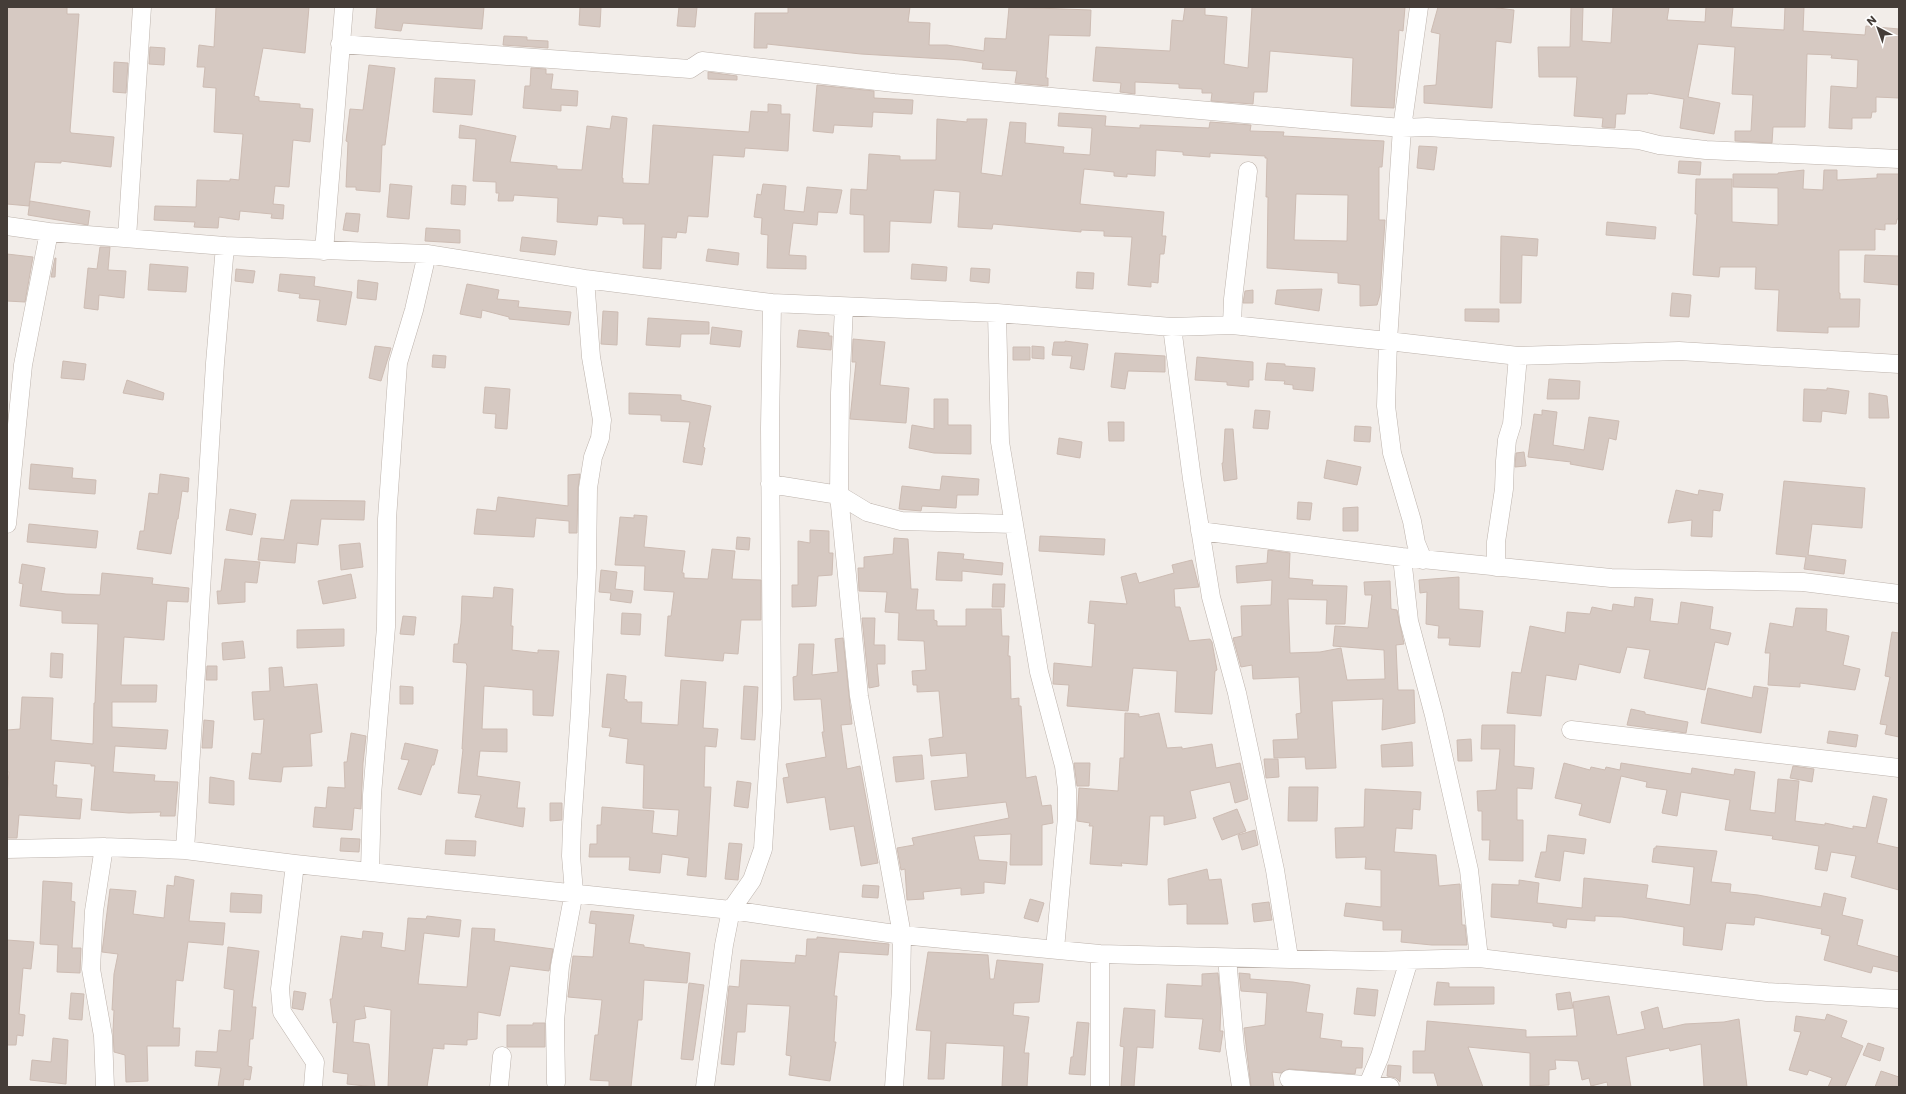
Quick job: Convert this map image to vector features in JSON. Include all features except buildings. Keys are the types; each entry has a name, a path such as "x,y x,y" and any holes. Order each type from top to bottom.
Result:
{"street":[{"path":"127,238 142,7"},
{"path":"324,251 344,7"},
{"path":"1419,7 1402,128 1388,341 1386,406 1392,453 1412,521 1416,543 1423,560"},
{"path":"340,44 690,69 702,62 894,83 1402,128 1427,126 1632,140 1659,145 1706,150 1899,159"},
{"path":"1232,325 1233,299 1248,170"},
{"path":"7,226 49,232 225,246 427,254 585,279 772,303 998,313 1172,327 1232,325 1518,356 1679,351 1899,364"},
{"path":"7,524 23,365 49,232"},
{"path":"185,850 215,363 225,246"},
{"path":"370,872 373,784 386,628 388,518 398,363 414,310 427,254"},
{"path":"556,1083 555,1021 560,966 574,892 571,856 572,826 580,704 588,488 593,457 600,438 602,420 591,357 585,279"},
{"path":"705,1087 724,945 731,910 752,880 763,850 772,708 770,484 772,303"},
{"path":"844,307 840,393 839,495 859,696 902,935 901,990 894,1087"},
{"path":"998,313 1000,442 1039,672 1064,766 1067,790 1067,824 1055,949"},
{"path":"1172,327 1192,479 1211,597 1237,693 1275,870 1289,958"},
{"path":"1496,567 1496,542 1504,489 1506,447 1512,424 1518,356"},
{"path":"770,484 839,495 868,512 901,522 1014,524"},
{"path":"1200,530 1423,560 1611,578 1803,582 1899,594"},
{"path":"1402,557 1409,621 1434,716 1470,870 1479,958"},
{"path":"1571,730 1899,768"},
{"path":"104,847 94,911 91,969 104,1036 105,1087"},
{"path":"7,849 104,847 185,850 295,864 574,892 731,910 902,935 1100,954 1227,958 1409,960 1479,958 1767,992 1899,999"},
{"path":"295,864 280,989 282,1012 315,1062 313,1087"},
{"path":"1100,954 1100,1087"},
{"path":"1227,958 1235,1047 1241,1087"},
{"path":"1367,1086 1380,1056 1409,960"},
{"path":"499,1087 502,1056"},
{"path":"1289,1079 1390,1087"}]}
